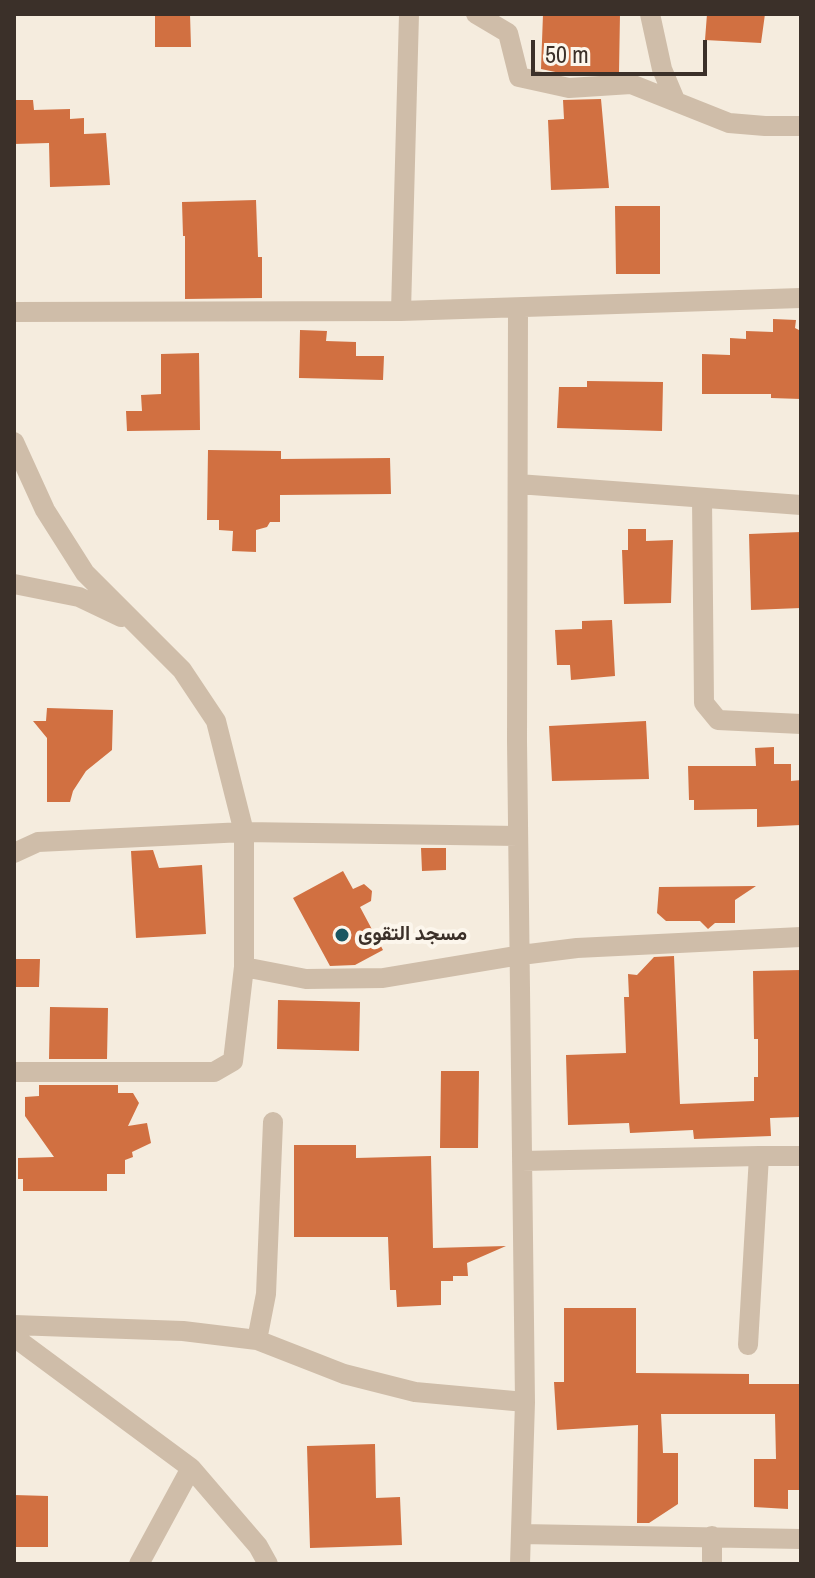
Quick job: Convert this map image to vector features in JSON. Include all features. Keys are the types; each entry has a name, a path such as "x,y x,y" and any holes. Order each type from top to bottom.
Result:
{"street":[{"path":"401,311 409,14"},
{"path":"476,14 508,33 519,77 569,88 631,84 729,123 801,126"},
{"path":"650,14 662,69 675,100"},
{"path":"14,312 401,311 801,298"},
{"path":"518,308 518,836 525,1402 520,1564"},
{"path":"14,442 45,510 85,573 182,670 216,721 244,832 244,967 233,1061 214,1072 14,1072"},
{"path":"518,484 801,505"},
{"path":"702,499 704,703 718,720 801,724"},
{"path":"14,584 79,597 132,622"},
{"path":"14,852 38,842 244,832 518,836"},
{"path":"244,967 306,979 383,978 521,955 680,941 801,937"},
{"path":"257,1340 266,1294 273,1122"},
{"path":"748,1345 759,1156"},
{"path":"522,1161 801,1156"},
{"path":"14,1325 183,1331 257,1340 344,1374 415,1392 525,1402"},
{"path":"14,1337 191,1468 258,1546 268,1564"},
{"path":"139,1564 191,1468"},
{"path":"521,1534 801,1539"},
{"path":"712,1536 712,1564"}],"building":[{"path":"155,14 190,14 191,47 155,47"},
{"path":"543,14 620,14 619,72 570,75 541,69"},
{"path":"707,14 765,14 761,43 705,40"},
{"path":"601,99 609,188 551,190 548,120 564,119 563,100"},
{"path":"14,100 33,100 34,110 70,109 70,119 84,118 84,134 106,133 110,185 50,187 49,143 14,144"},
{"path":"256,200 258,257 262,257 262,298 185,299 182,202"},
{"path":"615,206 660,206 660,274 616,274"},
{"path":"773,319 796,320 795,328 801,331 801,399 771,398 771,394 702,394 702,354 730,355 730,338 746,339 746,331 773,332"},
{"path":"300,330 327,331 326,341 356,342 356,356 384,356 383,380 299,378"},
{"path":"199,353 200,430 127,431 126,411 142,411 141,395 161,394 161,354"},
{"path":"587,381 663,382 662,431 557,428 559,387 587,387"},
{"path":"208,450 281,451 281,459 390,458 391,494 280,495 280,522 270,522 267,527 256,530 256,552 232,551 233,531 219,530 219,520 207,520"},
{"path":"628,529 646,529 646,541 673,540 671,603 624,604 622,550 628,550"},
{"path":"801,532 801,608 751,610 749,534"},
{"path":"612,620 615,676 571,680 570,665 557,665 555,630 582,629 582,621"},
{"path":"47,708 113,710 112,750 86,771 70,802 47,802 47,738 33,721 46,721"},
{"path":"646,721 649,779 552,781 549,726"},
{"path":"774,747 774,764 791,764 791,781 801,780 801,825 757,827 757,809 694,810 694,800 689,800 688,766 756,766 755,748"},
{"path":"421,848 446,848 446,870 422,871"},
{"path":"153,850 159,868 202,865 206,934 136,938 131,851"},
{"path":"343,871 353,889 364,884 372,891 371,901 360,907 383,950 355,965 330,966 293,898"},
{"path":"756,886 735,900 735,923 715,923 708,929 700,921 666,921 657,913 659,887"},
{"path":"674,956 680,1104 754,1101 754,1077 758,1077 758,1039 754,1039 753,971 801,970 801,1117 770,1118 771,1136 694,1139 693,1130 630,1133 629,1123 568,1125 566,1055 626,1053 624,997 629,997 628,974 637,975 654,957"},
{"path":"14,959 40,959 39,987 14,987"},
{"path":"278,1000 360,1002 359,1051 277,1049"},
{"path":"50,1007 108,1008 107,1059 49,1059"},
{"path":"441,1071 479,1071 478,1148 440,1148"},
{"path":"39,1085 118,1085 118,1093 133,1093 139,1103 128,1126 147,1123 151,1143 132,1152 133,1157 125,1160 125,1174 107,1174 107,1191 23,1191 23,1179 18,1179 18,1158 54,1157 25,1116 25,1097 39,1096"},
{"path":"294,1145 356,1145 356,1158 431,1156 433,1248 506,1246 467,1263 468,1276 453,1276 453,1281 441,1281 441,1305 397,1307 396,1290 390,1290 388,1237 294,1237"},
{"path":"564,1308 636,1308 636,1373 749,1374 749,1384 801,1384 801,1490 788,1490 788,1509 754,1507 754,1459 776,1459 775,1414 661,1414 663,1453 678,1453 678,1504 649,1523 637,1523 638,1425 557,1430 554,1382 564,1382"},
{"path":"375,1444 376,1498 400,1497 402,1545 310,1548 307,1446"},
{"path":"14,1495 48,1496 48,1547 14,1547"}],"place":[{"name":"مسجد التقوى","path":"342,935"}]}
